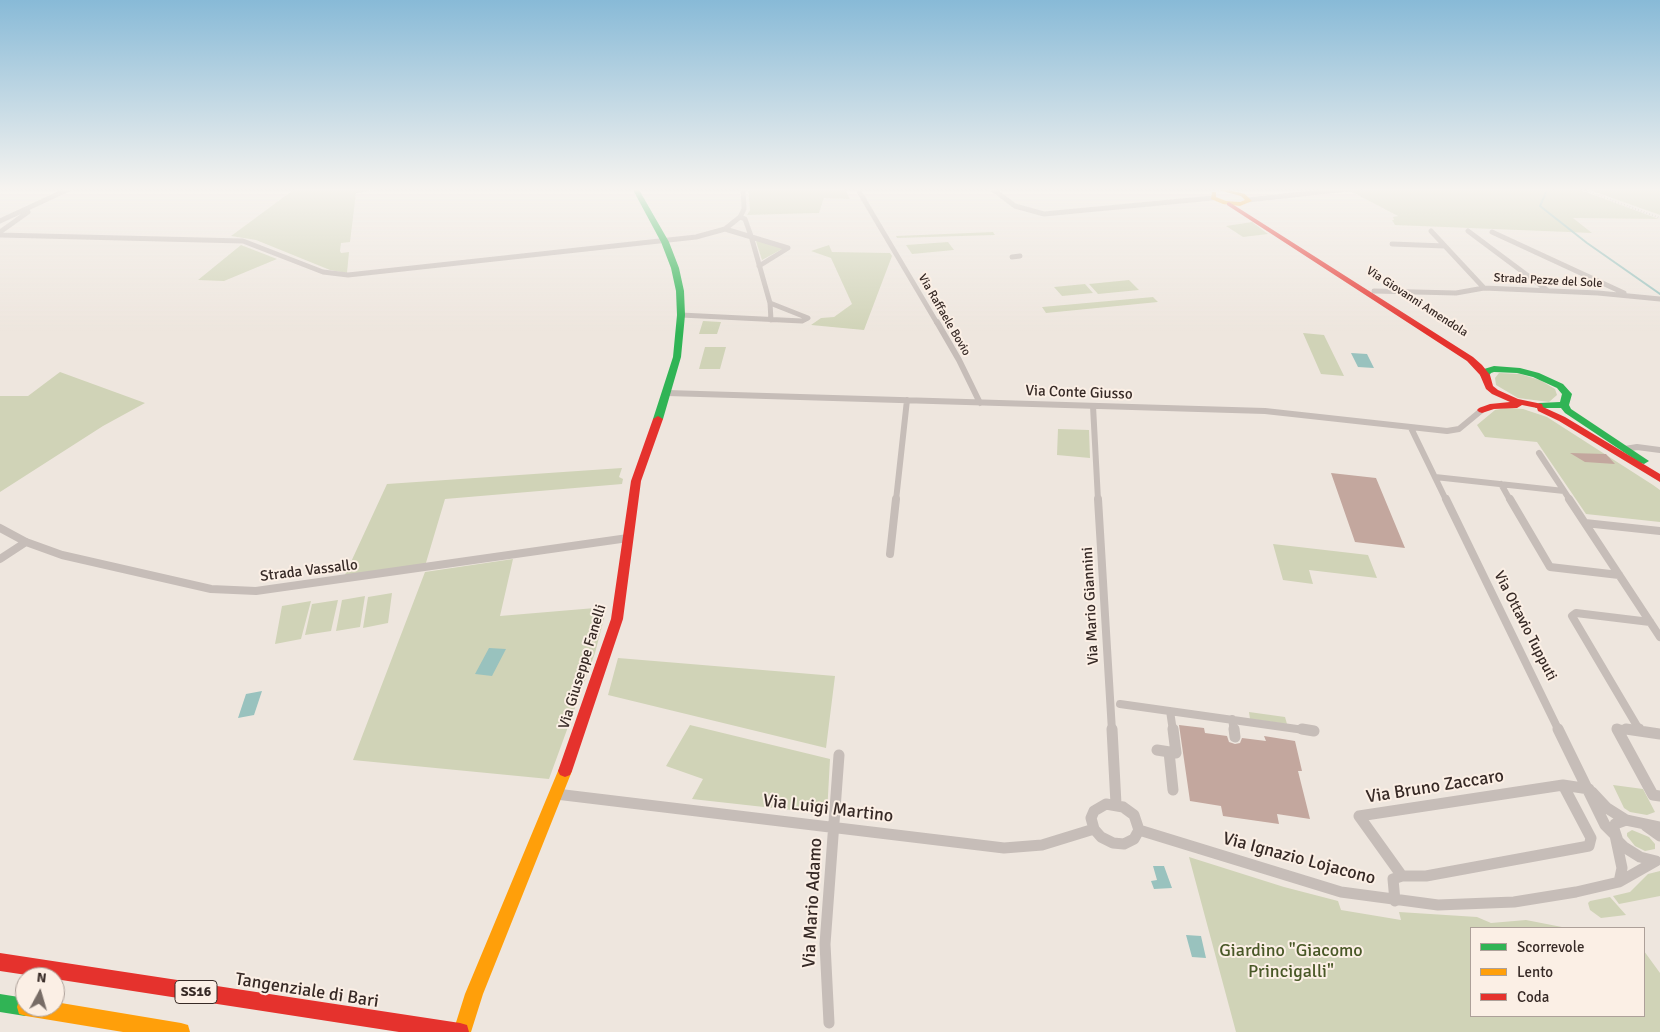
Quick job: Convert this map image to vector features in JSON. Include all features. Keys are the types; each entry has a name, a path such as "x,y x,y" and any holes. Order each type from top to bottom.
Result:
{"main road":[{"name":"Via Giuseppe Fanelli","path":"461,1032 474,994 556,794 592,696 617,619 636,481 667,393 677,357 681,315 680,291 675,268 662,236"},
{"name":"Via Giovanni Amendola","path":"1279,236 1470,359 1485,375 1489,387"},
{"name":"Via Giovanni Amendola","path":"1288,236 1474,355 1505,368 1536,374 1554,382 1567,394 1564,405"},
{"path":"1485,375 1494,368 1505,368"},
{"path":"1482,410 1487,401 1489,387 1504,397 1562,419 1659,477"},
{"path":"1482,410 1504,405 1564,405 1568,411 1625,449 1659,477"},
{"name":"Tangenziale di Bari","path":"0,962 461,1032"},
{"path":"0,1003 15,1005"},
{"path":"65,1013 181,1032"}],"street":[{"path":"75,236 243,241 323,272 343,275 665,242 702,236"},
{"path":"751,236 770,306 771,320"},
{"path":"751,236 789,249 759,266"},
{"name":"Via Raffaele Bovio","path":"886,236 959,360 980,403"},
{"path":"1436,236 1484,288"},
{"path":"1475,236 1547,290"},
{"path":"1501,236 1630,296"},
{"path":"1392,244 1445,246"},
{"path":"1012,257 1020,256"},
{"name":"Strada Pezze del Sole","path":"1374,291 1456,293 1484,288 1547,290 1660,299"},
{"path":"681,315 802,321 808,318 808,316 784,308 770,306"},
{"name":"Via Conte Giusso","path":"667,393 1265,411 1447,431 1459,429 1482,410"},
{"path":"890,554 907,400"},
{"name":"Via Mario Giannini","path":"1093,406 1116,804"},
{"name":"Via Ottavio Tupputi","path":"1411,428 1606,825 1615,835"},
{"path":"1625,449 1637,447 1660,450"},
{"path":"1539,453 1660,637"},
{"path":"1435,477 1564,491"},
{"path":"1501,484 1550,567 1619,575"},
{"path":"1585,523 1660,531"},
{"name":"Strada Vassallo","path":"0,528 26,542 62,556 211,588 256,591 405,572 628,538"},
{"path":"0,559 26,542"},
{"path":"1640,731 1572,616 1576,613 1650,622"},
{"path":"1120,704 1314,731"},
{"path":"1158,750 1176,753 1170,711"},
{"path":"1232,719 1235,737"},
{"path":"1660,734 1616,728 1653,795 1660,796"},
{"path":"1169,752 1173,790"},
{"name":"Via Mario Adamo","path":"829,1024 825,944 839,755"},
{"path":"1395,901 1392,893 1394,879 1402,876 1426,876 1581,850 1589,846 1591,838 1563,786"},
{"name":"Via Bruno Zaccaro","path":"1402,876 1359,816 1563,786 1589,788"},
{"path":"1589,788 1607,808 1626,820 1660,827"},
{"name":"Via Luigi Martino","path":"556,794 1004,848 1042,845 1094,830"},
{"path":"1106,804 1116,804 1134,815 1139,830 1134,840 1124,844 1108,841 1094,830 1091,818 1094,810 1106,804"},
{"path":"1620,882 1622,868 1615,835 1615,824 1626,820"},
{"path":"1642,824 1660,836"},
{"name":"Via Ignazio Lojacono","path":"1139,830 1310,884 1395,901 1468,905 1514,902 1576,892 1620,882 1646,864 1658,861"},
{"path":"1615,835 1632,853 1658,861"}],"green space":[{"path":"232,236 351,236 350,242 341,243 340,251 341,253 349,252 347,273 330,270 256,240"},
{"path":"896,236 957,236 897,238"},
{"path":"756,241 759,241 784,248 762,260"},
{"path":"948,242 954,250 912,254 906,245"},
{"path":"241,245 277,259 224,281 198,280"},
{"path":"829,245 832,252 890,253 892,256 864,330 811,325 821,318 834,317 852,304 831,258 811,251"},
{"path":"1129,280 1139,290 1098,294 1089,284"},
{"path":"1085,284 1093,293 1062,296 1054,287"},
{"path":"1153,297 1158,302 1046,313 1042,307"},
{"path":"703,321 721,322 717,334 699,334"},
{"path":"1303,333 1324,335 1344,376 1321,374"},
{"path":"705,347 726,347 720,369 699,369"},
{"path":"60,372 145,403 103,426 0,492 0,396 28,396"},
{"path":"1499,373 1520,374 1540,380 1555,389 1557,395 1549,402 1518,398 1496,385 1495,378"},
{"path":"1506,408 1523,409 1547,417 1660,490 1660,522 1586,514 1537,442 1485,437 1477,425 1495,410"},
{"path":"1058,429 1089,430 1090,458 1057,455"},
{"path":"622,468 619,477 623,479 622,484 445,499 425,566 344,577 387,484"},
{"path":"1273,544 1368,555 1377,578 1309,570 1313,584 1283,580"},
{"path":"513,559 500,616 607,607 595,653 549,779 353,760 425,572"},
{"path":"392,593 388,623 363,628 368,597"},
{"path":"365,596 360,627 336,631 342,600"},
{"path":"338,600 331,631 305,635 312,604"},
{"path":"311,601 301,639 275,644 282,606"},
{"path":"618,658 835,676 826,748 608,695"},
{"path":"1249,712 1285,717 1287,724 1250,719"},
{"path":"690,725 830,759 827,814 692,799 703,779 666,766"},
{"path":"1613,785 1643,789 1655,812 1647,815 1630,812 1624,808"},
{"path":"1632,830 1649,837 1655,844 1655,849 1645,851 1635,846 1627,836 1627,833"},
{"name":"Giardino \"Giacomo Princigalli\"","path":"1189,857 1284,887 1338,901 1341,910 1401,920 1399,912 1477,917 1491,923 1526,920 1562,927 1470,927 1470,1017 1645,1017 1645,952 1660,973 1660,1032 1236,1032"},
{"path":"1660,871 1660,896 1619,904 1613,896 1630,892 1648,874"},
{"path":"1610,897 1626,915 1601,918 1590,910 1588,903 1590,901"}],"water":[{"path":"1351,353 1367,354 1374,368 1358,367"},
{"path":"489,648 506,649 492,676 475,674"},
{"path":"262,691 254,715 238,718 246,694"},
{"path":"1153,866 1164,866 1172,888 1154,889 1151,881 1157,880"},
{"path":"1186,935 1201,936 1206,958 1192,957"}],"building":[{"path":"1570,453 1606,454 1615,464 1585,462"},
{"path":"1331,473 1376,478 1405,548 1355,542"},
{"path":"1179,725 1204,728 1205,733 1227,736 1229,742 1235,744 1240,743 1242,738 1266,741 1264,736 1295,741 1302,771 1298,771 1310,819 1277,814 1279,824 1223,816 1221,806 1190,801"}],"waterway":[{"path":"1578,236 1660,294"}],"traffic: fast":[{"path":"658,419 677,357 681,315 680,291 675,268 662,236"},
{"path":"1485,375 1487,371 1494,369 1517,370 1536,375 1560,386 1567,394 1564,405 1539,406"},
{"path":"1564,405 1568,411 1644,461"},
{"path":"0,1003 15,1005"}],"traffic: slow":[{"path":"462,1032 474,994 565,771"},
{"path":"65,1013 181,1032"}],"traffic: jam":[{"path":"1279,236 1470,359 1479,367 1485,375 1489,387 1495,392 1515,401 1539,406"},
{"path":"1482,410 1493,406 1517,405"},
{"path":"1541,409 1562,419 1660,479"},
{"path":"565,771 617,619 636,481 658,419"},
{"path":"0,962 460,1032"}]}
